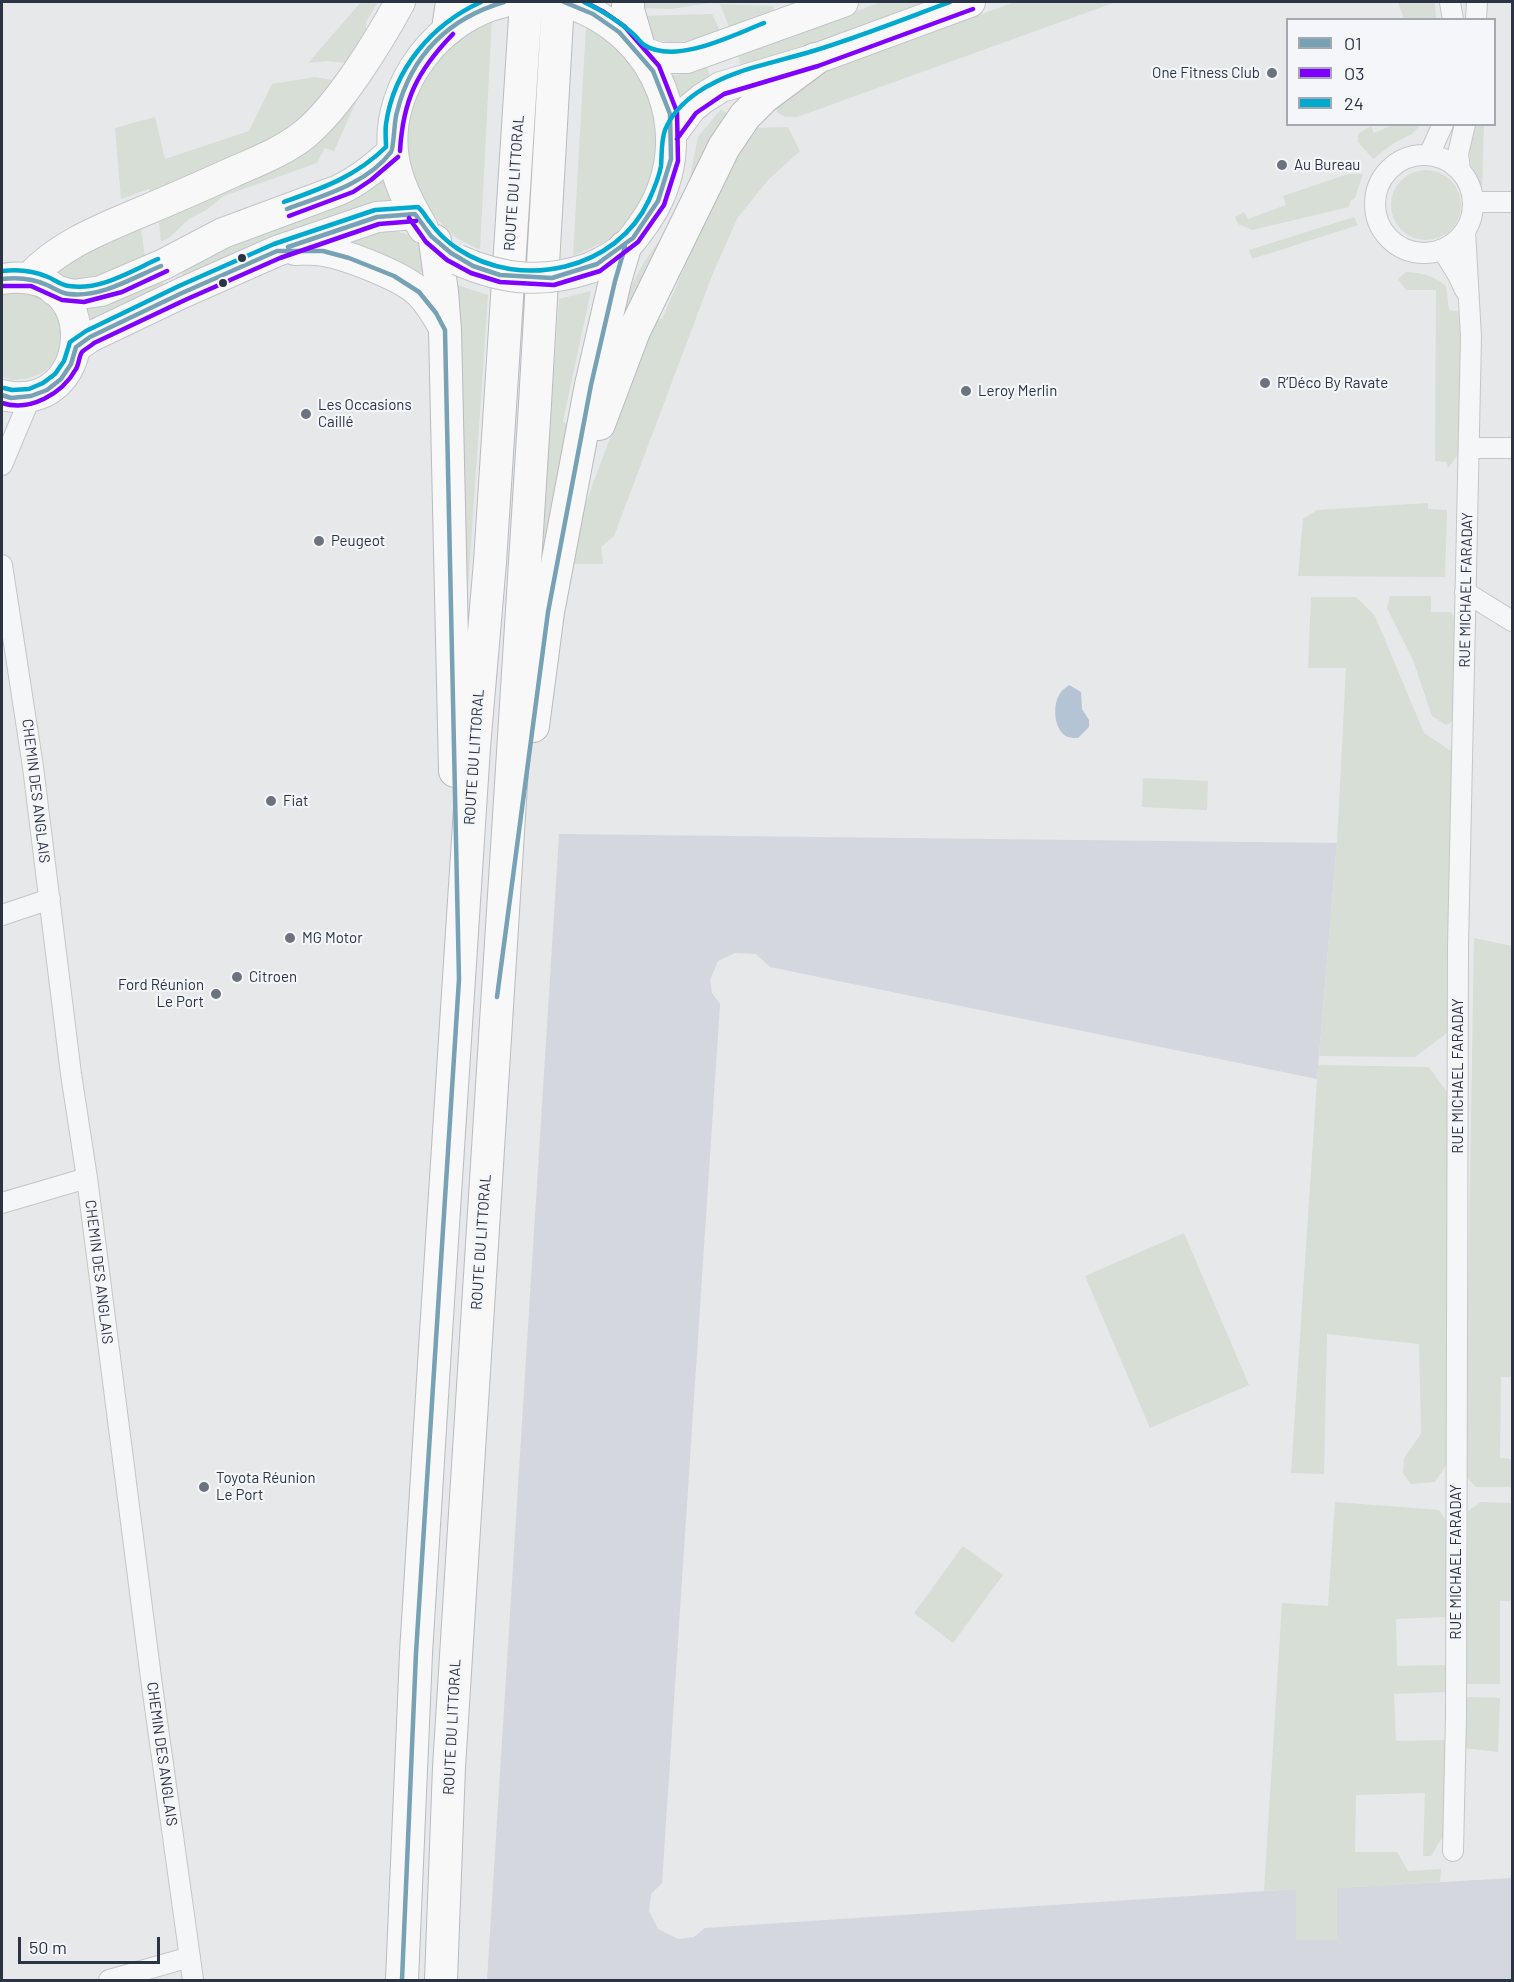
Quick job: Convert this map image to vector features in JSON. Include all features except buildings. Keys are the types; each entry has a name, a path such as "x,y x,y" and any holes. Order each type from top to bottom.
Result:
{"highway":[{"name":"ROUTE DU LITTORAL","path":"402,1980 417,1641 474,747 490,562 526,2"},
{"name":"ROUTE DU LITTORAL","path":"441,1980 449,1767 535,415 558,2"},
{"path":"616,11 628,10 640,51"},
{"path":"566,515 634,331 715,162 745,116 764,97 815,59"},
{"path":"497,997 548,612 591,385 625,247"},
{"path":"447,251 442,292 445,330 459,979"}],"main road":[{"path":"28,282 42,264 70,244 283,149 306,133 352,79 400,2"},
{"path":"504,2 458,15 409,76 396,111 393,151 400,183 423,228 447,251 489,272 519,279 549,278 590,268 625,247 639,230 659,200 669,167 672,135 663,92 640,51"},
{"path":"564,2 583,8 616,11"},
{"path":"640,51 660,58 687,58 843,2"},
{"path":"672,135 691,108 721,87 815,59 970,2"},
{"path":"28,282 73,294 101,291 164,264 223,233 347,186 366,174 393,151"},
{"path":"76,347 90,337 182,293 278,251 377,217 415,214"},
{"path":"278,251 323,250 349,258 405,282 427,301 445,330"},
{"path":"2,395 11,398 31,396 47,390 61,379 71,364 76,347 77,331 73,315 65,301 28,282"}],"street":[{"path":"1450,2 1453,18"},
{"path":"1458,2 1458,18"},
{"path":"1476,18 1477,2"},
{"path":"1429,155 1442,126"},
{"path":"1460,170 1458,154 1465,126"},
{"path":"1429,155 1446,160 1460,170 1469,185 1473,202 1465,231 1451,245 1433,252 1415,252 1396,244 1381,227 1376,213 1378,185 1390,168 1408,157 1429,155"},
{"path":"1473,202 1512,202"},
{"name":"RUE MICHAEL FARADAY","path":"1453,1851 1458,958 1471,337 1465,231"},
{"name":"RUE MICHAEL FARADAY","path":"1442,249 1458,275 1469,301"},
{"path":"2,465 31,396"},
{"path":"1469,448 1512,448"},
{"name":"CHEMIN DES ANGLAIS","path":"2,565 28,728 71,1074 87,1178 193,1980"},
{"path":"1465,592 1512,621"},
{"path":"2,915 50,899"},
{"path":"2,1203 87,1178"},
{"path":"109,1980 190,1957"}],"shaded area":[{"path":"361,2 378,2 366,22 366,29 346,63 327,61 308,63"},
{"path":"636,2 709,3 671,9 637,8"},
{"path":"881,2 927,2 742,70 738,54"},
{"path":"1015,2 1116,2 797,117 785,117 777,112 776,101 805,78"},
{"path":"1398,2 1435,2 1436,18 1404,18"},
{"path":"720,4 773,6 774,10 729,27"},
{"path":"712,14 720,31 675,42 657,40 649,36 636,16"},
{"path":"492,17 480,250 455,237 428,210 410,173 407,130 419,86 434,60 458,38"},
{"path":"586,27 609,41 644,80 659,136 655,165 646,190 632,215 611,239 573,256"},
{"path":"707,66 711,81 683,100 678,98 668,74 678,75"},
{"path":"315,77 337,81 326,96 274,144 193,173 154,198 149,189 121,199 115,128 155,117 165,159 249,131 272,84"},
{"path":"362,89 334,151 325,148 317,163 224,196 206,210 189,219 170,237 161,242 158,212"},
{"path":"721,109 736,121 618,354 625,287 630,288 644,262 667,230 689,183 698,137"},
{"path":"1371,126 1374,133 1390,126 1419,126 1412,134 1394,143 1373,159 1358,142 1358,134"},
{"path":"1474,126 1484,126 1482,188 1471,165"},
{"path":"788,127 800,151 769,179 738,217 713,273 614,536 601,547 603,564 570,564 584,508 654,319 662,319 730,163 750,128"},
{"path":"1419,170 1433,170 1446,176 1455,185 1461,198 1459,218 1451,230 1433,240 1419,240 1406,234 1397,225 1391,212 1391,198 1397,185 1406,176"},
{"path":"1348,174 1363,174 1355,198 1350,201 1349,207 1252,230 1238,224 1235,217 1244,212 1248,219 1286,205 1283,196"},
{"path":"387,176 395,201 378,201 270,240 185,279 180,270 284,225 346,202 361,195"},
{"path":"1354,217 1358,225 1252,259 1249,250"},
{"path":"140,221 146,265 89,288 42,274"},
{"path":"390,231 416,238 433,260 414,279 340,249 372,232"},
{"path":"1406,272 1427,275 1441,282 1446,286 1449,310 1461,312 1460,452 1448,468 1447,462 1435,461 1436,290 1406,290 1398,279"},
{"path":"161,278 166,289 87,327 81,306"},
{"path":"451,283 488,295 468,587 460,587"},
{"path":"16,288 45,297 62,323 60,352 52,365 40,374 26,379 12,380 2,377 2,291"},
{"path":"591,291 563,421 568,426 540,570 559,299"},
{"path":"1428,503 1428,509 1447,510 1445,577 1298,576 1303,519 1317,510"},
{"path":"1390,596 1431,596 1431,612 1451,612 1459,628 1457,719 1446,725 1432,716 1413,660 1387,608"},
{"path":"1311,597 1356,597 1375,616 1424,733 1454,753 1451,1030 1415,1057 1319,1056 1337,843 1346,668 1308,668"},
{"path":"1143,778 1208,781 1207,810 1142,807"},
{"path":"559,834 1337,843 1317,1079 770,967 756,954 735,953 718,961 710,980 712,993 720,1004 662,1883 651,1894 649,1911 658,1929 678,1939 694,1937 705,1928 1296,1889 1297,1940 1337,1940 1337,1888 1512,1878 1512,1980 487,1980"},
{"path":"1474,938 1512,946 1512,1377 1501,1377 1500,1458 1512,1459 1512,1487 1476,1487 1465,1476"},
{"path":"1318,1065 1429,1067 1452,1099 1448,1462 1435,1482 1411,1484 1403,1473 1404,1458 1421,1434 1419,1344 1327,1334 1324,1474 1291,1473"},
{"path":"1184,1233 1249,1385 1150,1428 1085,1276"},
{"path":"1335,1502 1439,1510 1447,1522 1447,1617 1396,1619 1397,1666 1447,1665 1447,1692 1394,1694 1396,1741 1446,1740 1446,1831 1431,1856 1423,1856 1425,1793 1356,1795 1355,1852 1397,1852 1408,1871 1441,1869 1440,1882 1337,1888 1337,1940 1296,1940 1296,1889 1264,1891 1282,1603 1328,1606"},
{"path":"1481,1502 1512,1503 1512,1601 1500,1601 1500,1684 1466,1684 1468,1511"},
{"path":"963,1546 1003,1575 953,1643 914,1613"},
{"path":"1464,1697 1500,1698 1498,1752 1464,1748"}],"water":[{"path":"1069,685 1081,692 1082,709 1089,720 1089,727 1078,738 1063,734 1057,723 1056,703 1062,691"}],"transit line":[{"name":"24","path":"284,202 350,174 386,147 386,124 390,104 406,67 431,36 446,23 481,2"},
{"name":"O1","path":"287,209 343,188 370,173 381,163 392,149 396,116 403,92 423,56 435,42 466,18 504,2"},
{"name":"O1","path":"288,247 377,217 415,214 431,236 451,253 473,266 500,275 552,278 597,264 633,238 658,201 671,159 670,114 653,71 619,32 593,14 564,2"},
{"name":"24","path":"584,2 620,23 644,45 672,52 721,41 764,23"},
{"name":"O3","path":"409,218 426,242 447,260 471,273 500,282 554,285 600,271 638,242 664,205 678,161 677,112 659,66 624,26 585,2"},
{"name":"24","path":"4,388 29,389 43,383 55,374 64,361 70,342 86,331 179,286 274,244 375,210 418,207 439,233 458,249 483,262 510,269 538,270 565,266 591,257 615,243 634,224 649,200 658,179 665,130 679,109 698,92 739,72 830,46 950,2"},
{"name":"O3","path":"677,139 696,113 724,94 818,66 973,9"},
{"name":"O3","path":"400,151 404,116 414,87 430,61 453,34"},
{"name":"O3","path":"289,216 353,192 398,157"},
{"name":"O3","path":"2,403 23,405 44,399 70,378 82,352 94,343 280,258 379,224 416,221"},
{"name":"O1","path":"497,997 548,612 591,385 625,247"},
{"name":"O1","path":"2,395 11,398 31,396 47,390 61,379 71,364 76,347 90,337 277,251 323,251 349,258 394,276 419,292 436,313 445,330 459,979 416,1653 402,1980"},
{"name":"24","path":"2,271 31,271 66,285 81,287 104,283 158,259"},
{"name":"O1","path":"2,279 30,279 60,292 81,294 105,290 161,266"},
{"name":"O3","path":"3,286 31,286 62,300 84,302 122,292 167,271"}],"place":[{"name":"One Fitness Club","path":"1272,73"},
{"name":"Au Bureau","path":"1282,165"},
{"name":"R’Déco By Ravate","path":"1265,383"},
{"name":"Leroy Merlin","path":"966,391"},
{"name":"Les Occasions Caillé","path":"306,414"},
{"name":"Peugeot","path":"319,541"},
{"name":"Fiat","path":"271,801"},
{"name":"MG Motor","path":"290,938"},
{"name":"Citroen","path":"237,977"},
{"name":"Ford Réunion Le Port","path":"216,994"},
{"name":"Toyota Réunion Le Port","path":"204,1487"}]}
